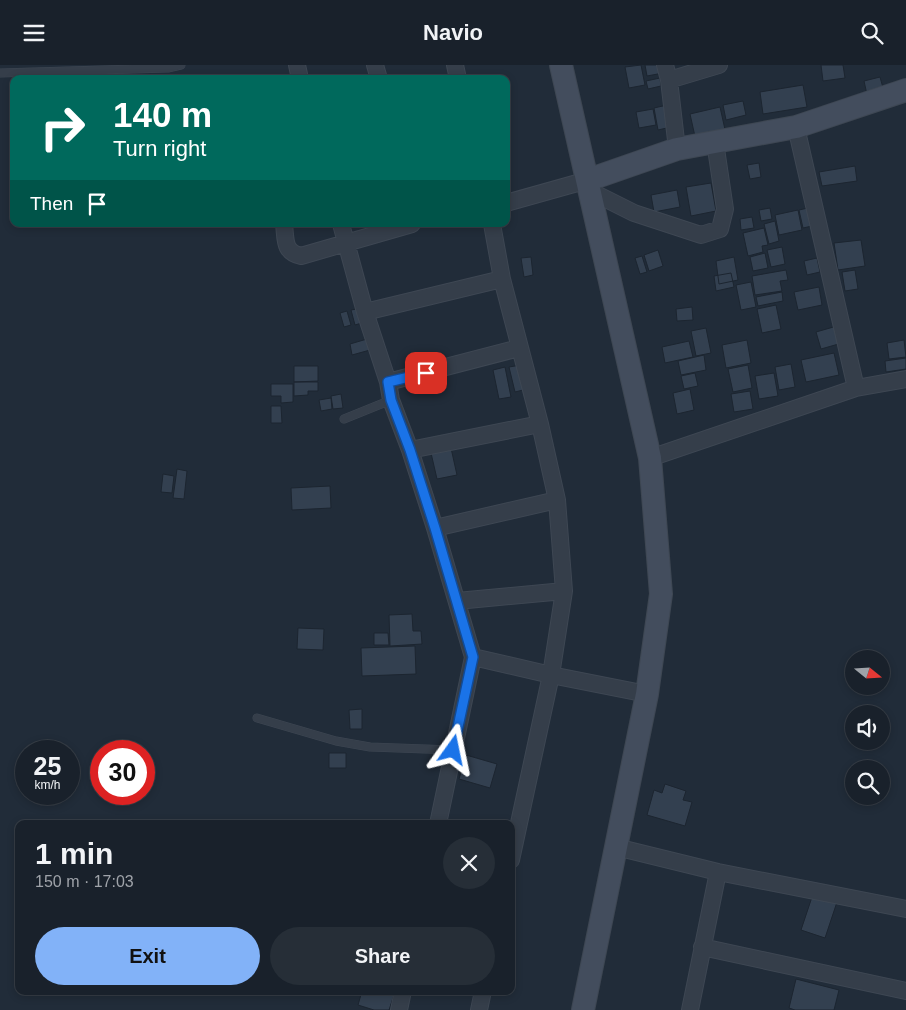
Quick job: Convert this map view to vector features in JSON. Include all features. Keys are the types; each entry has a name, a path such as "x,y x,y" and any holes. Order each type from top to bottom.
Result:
{"street":[{"path":"561,65 650,458 662,594 646,694 582,1010"},
{"path":"677,149 667,72 719,65"},
{"path":"510,202 589,186 677,149 796,127 906,90"},
{"path":"796,127 856,388"},
{"path":"589,186 634,213 701,235 720,229 725,209 715,142"},
{"path":"284,227 287,249 293,255 301,256 401,227"},
{"path":"342,227 365,312 388,382 391,400 410,450 435,528 473,657 439,820"},
{"path":"493,227 502,279 540,424 557,500 564,591 552,675 515,842"},
{"path":"365,312 502,279"},
{"path":"388,382 519,349"},
{"path":"650,458 856,388 906,379"},
{"path":"410,450 540,424"},
{"path":"435,528 557,500"},
{"path":"457,601 564,591"},
{"path":"473,657 646,694"},
{"path":"616,847 718,872 906,909"},
{"path":"690,1010 718,872"},
{"path":"702,947 906,991"},
{"path":"399,1010 402,995"},
{"path":"479,1010 482,995"}],"lane":[{"path":"0,73 168,68 181,65"},
{"path":"344,419 391,400"},
{"path":"258,718 336,741 370,747 453,750"}],"building":[{"path":"641,65 645,85 629,88 625,67"},
{"path":"645,65 661,65 663,73 647,76"},
{"path":"821,65 843,65 845,78 823,81"},
{"path":"880,77 885,95 868,99 864,81"},
{"path":"660,78 661,86 648,89 646,81"},
{"path":"803,85 807,107 763,114 760,92"},
{"path":"743,101 746,115 726,120 723,105"},
{"path":"667,105 671,127 658,130 654,108"},
{"path":"720,107 726,134 696,141 690,114"},
{"path":"653,109 656,125 639,128 636,112"},
{"path":"759,163 761,177 750,179 747,165"},
{"path":"855,166 857,181 822,186 819,172"},
{"path":"711,183 716,211 691,216 686,187"},
{"path":"677,190 680,207 654,212 651,195"},
{"path":"770,208 772,219 761,221 759,210"},
{"path":"808,208 812,226 803,228 799,210"},
{"path":"798,210 802,230 779,235 775,215"},
{"path":"752,217 754,228 741,230 740,219"},
{"path":"775,221 779,241 769,244 764,224"},
{"path":"764,228 768,245 762,246 763,252 748,256 743,233"},
{"path":"861,240 865,266 838,270 834,243"},
{"path":"782,247 785,264 771,267 767,250"},
{"path":"658,250 663,266 649,271 644,255"},
{"path":"765,253 768,268 753,271 750,257"},
{"path":"642,256 647,272 640,274 635,258"},
{"path":"531,257 533,275 524,277 521,258"},
{"path":"734,257 738,280 719,284 716,261"},
{"path":"817,258 820,272 807,275 804,261"},
{"path":"786,270 788,280 780,281 782,291 755,295 752,276"},
{"path":"855,270 858,289 845,291 842,272"},
{"path":"731,273 734,287 716,291 714,276"},
{"path":"751,282 756,307 741,310 736,285"},
{"path":"819,287 822,305 798,310 794,292"},
{"path":"782,292 783,301 758,306 756,297"},
{"path":"776,305 781,329 762,333 757,309"},
{"path":"692,307 693,320 677,321 676,309"},
{"path":"362,308 365,322 355,325 351,310"},
{"path":"347,311 351,325 344,327 340,313"},
{"path":"837,326 842,343 821,349 816,332"},
{"path":"706,328 711,353 696,356 691,331"},
{"path":"367,339 370,350 352,355 350,344"},
{"path":"747,340 751,363 726,368 722,345"},
{"path":"904,340 906,357 889,359 887,343"},
{"path":"689,341 693,357 665,363 662,347"},
{"path":"834,353 839,375 806,382 801,360"},
{"path":"704,355 706,370 681,375 678,361"},
{"path":"906,358 906,369 886,372 885,361"},
{"path":"791,364 795,387 779,390 775,367"},
{"path":"521,365 527,389 515,392 509,367"},
{"path":"748,365 752,388 733,392 728,369"},
{"path":"294,366 318,366 318,381 294,382"},
{"path":"505,367 511,397 499,399 493,370"},
{"path":"695,373 698,386 684,389 681,376"},
{"path":"774,373 778,396 759,399 755,376"},
{"path":"294,382 318,382 318,391 308,391 308,395 294,396"},
{"path":"271,384 293,384 293,402 281,403 281,396 271,396"},
{"path":"690,389 694,410 677,414 673,393"},
{"path":"750,391 753,409 734,412 731,394"},
{"path":"341,394 343,408 333,409 331,396"},
{"path":"331,398 332,409 321,411 319,400"},
{"path":"271,406 281,406 282,423 271,423"},
{"path":"451,448 457,475 437,479 431,453"},
{"path":"177,469 187,471 184,499 173,498"},
{"path":"163,474 174,476 172,493 161,492"},
{"path":"330,486 331,508 292,510 291,488"},
{"path":"412,614 413,631 421,631 422,644 390,646 389,615"},
{"path":"298,628 324,629 323,650 297,649"},
{"path":"374,633 388,633 389,645 374,645"},
{"path":"415,646 416,674 362,676 361,648"},
{"path":"362,709 362,729 350,729 349,710"},
{"path":"329,753 346,753 346,768 329,768"},
{"path":"466,755 497,764 490,788 459,779"},
{"path":"665,784 686,791 683,800 692,802 685,826 647,815 654,790 662,793"},
{"path":"813,894 837,902 825,938 801,930"},
{"path":"796,979 839,990 834,1010 795,1010 789,1008"},
{"path":"361,995 394,995 389,1010 374,1010 358,1005"}],"route":[{"path":"426,373 388,382 391,400 410,450 435,528 473,657 453,750"}]}
